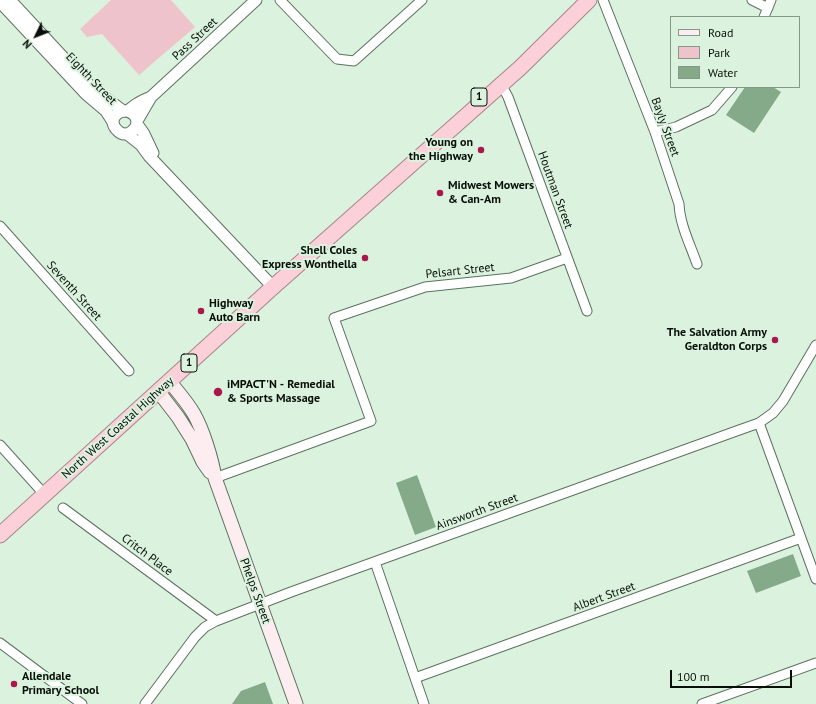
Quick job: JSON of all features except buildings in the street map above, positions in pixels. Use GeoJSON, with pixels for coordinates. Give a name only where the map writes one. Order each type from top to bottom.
{"type":"FeatureCollection","features":[{"type":"Feature","properties":{"kind":"highway","name":"North West Coastal Highway"},"geometry":{"type":"LineString","coordinates":[[0,535],[273,287],[380,193],[500,82],[516,63],[578,0]]}},
{"type":"Feature","properties":{"kind":"highway","name":"North West Coastal Highway"},"geometry":{"type":"LineString","coordinates":[[500,82],[520,68],[589,0]]}},
{"type":"Feature","properties":{"kind":"main road","name":"Phelps Street"},"geometry":{"type":"LineString","coordinates":[[170,381],[194,414],[211,459],[215,478],[296,704]]}},
{"type":"Feature","properties":{"kind":"main road","name":"Phelps Street"},"geometry":{"type":"LineString","coordinates":[[158,391],[192,438],[203,462],[215,478]]}},
{"type":"Feature","properties":{"kind":"street","name":"Pass Street"},"geometry":{"type":"LineString","coordinates":[[125,111],[151,97],[256,0]]}},
{"type":"Feature","properties":{"kind":"street"},"geometry":{"type":"LineString","coordinates":[[280,0],[337,59],[354,61],[422,0]]}},
{"type":"Feature","properties":{"kind":"street","name":"Bayly Street"},"geometry":{"type":"LineString","coordinates":[[603,0],[654,132],[679,204],[683,226],[697,264]]}},
{"type":"Feature","properties":{"kind":"street"},"geometry":{"type":"LineString","coordinates":[[752,0],[767,8]]}},
{"type":"Feature","properties":{"kind":"street","name":"Eighth Street"},"geometry":{"type":"LineString","coordinates":[[3,3],[99,94],[125,111]]}},
{"type":"Feature","properties":{"kind":"street","name":"Eighth Street"},"geometry":{"type":"LineString","coordinates":[[3,3],[86,94],[106,111],[113,122]]}},
{"type":"Feature","properties":{"kind":"street","name":"Houtman Street"},"geometry":{"type":"LineString","coordinates":[[500,82],[508,97],[587,311]]}},
{"type":"Feature","properties":{"kind":"street"},"geometry":{"type":"LineString","coordinates":[[654,132],[676,127],[712,110],[731,88]]}},
{"type":"Feature","properties":{"kind":"street","name":"Pass Street"},"geometry":{"type":"LineString","coordinates":[[137,123],[151,97]]}},
{"type":"Feature","properties":{"kind":"street"},"geometry":{"type":"LineString","coordinates":[[162,169],[137,123],[134,114],[125,111],[119,112],[113,122],[114,126],[119,132],[127,134],[141,145],[149,156],[273,287]]}},
{"type":"Feature","properties":{"kind":"street"},"geometry":{"type":"LineString","coordinates":[[127,134],[134,130],[137,123]]}},
{"type":"Feature","properties":{"kind":"street","name":"Seventh Street"},"geometry":{"type":"LineString","coordinates":[[0,226],[129,371]]}},
{"type":"Feature","properties":{"kind":"street","name":"Pelsart Street"},"geometry":{"type":"LineString","coordinates":[[215,478],[370,421],[334,318],[425,287],[511,278],[567,258]]}},
{"type":"Feature","properties":{"kind":"street","name":"Ainsworth Street"},"geometry":{"type":"LineString","coordinates":[[145,704],[195,637],[205,627],[216,621],[291,592],[759,423],[773,413],[783,401],[816,345]]}},
{"type":"Feature","properties":{"kind":"street"},"geometry":{"type":"LineString","coordinates":[[759,423],[816,579]]}},
{"type":"Feature","properties":{"kind":"street"},"geometry":{"type":"LineString","coordinates":[[0,445],[45,495]]}},
{"type":"Feature","properties":{"kind":"street","name":"Critch Place"},"geometry":{"type":"LineString","coordinates":[[63,508],[216,621]]}},
{"type":"Feature","properties":{"kind":"street","name":"Albert Street"},"geometry":{"type":"LineString","coordinates":[[415,678],[801,538]]}},
{"type":"Feature","properties":{"kind":"street"},"geometry":{"type":"LineString","coordinates":[[375,562],[424,704]]}},
{"type":"Feature","properties":{"kind":"street"},"geometry":{"type":"LineString","coordinates":[[0,644],[82,704]]}},
{"type":"Feature","properties":{"kind":"street"},"geometry":{"type":"LineString","coordinates":[[702,704],[816,662]]}},
{"type":"Feature","properties":{"kind":"green space"},"geometry":{"type":"Polygon","coordinates":[[[111,0],[171,0],[195,27],[139,75],[102,34],[87,37],[80,29],[111,0]]]}},
{"type":"Feature","properties":{"kind":"water"},"geometry":{"type":"Polygon","coordinates":[[[744,88],[775,88],[781,92],[754,133],[726,115],[744,88]]]}},
{"type":"Feature","properties":{"kind":"water"},"geometry":{"type":"Polygon","coordinates":[[[417,475],[436,527],[415,535],[396,483],[417,475]]]}},
{"type":"Feature","properties":{"kind":"water"},"geometry":{"type":"Polygon","coordinates":[[[793,554],[801,576],[756,593],[747,571],[793,554]]]}},
{"type":"Feature","properties":{"kind":"water"},"geometry":{"type":"Polygon","coordinates":[[[265,682],[273,704],[232,704],[241,691],[265,682]]]}},
{"type":"Feature","properties":{"kind":"place","name":"Young on the Highway"},"geometry":{"type":"Point","coordinates":[481,150]}},
{"type":"Feature","properties":{"kind":"place","name":"Midwest Mowers & Can-Am"},"geometry":{"type":"Point","coordinates":[440,193]}},
{"type":"Feature","properties":{"kind":"place","name":"Shell Coles Express Wonthella"},"geometry":{"type":"Point","coordinates":[365,258]}},
{"type":"Feature","properties":{"kind":"place","name":"Highway Auto Barn"},"geometry":{"type":"Point","coordinates":[201,311]}},
{"type":"Feature","properties":{"kind":"place","name":"The Salvation Army Geraldton Corps"},"geometry":{"type":"Point","coordinates":[775,340]}},
{"type":"Feature","properties":{"kind":"place","name":"iMPACT'N - Remedial & Sports Massage"},"geometry":{"type":"Point","coordinates":[218,392]}},
{"type":"Feature","properties":{"kind":"place","name":"Allendale Primary School"},"geometry":{"type":"Point","coordinates":[14,684]}}]}
